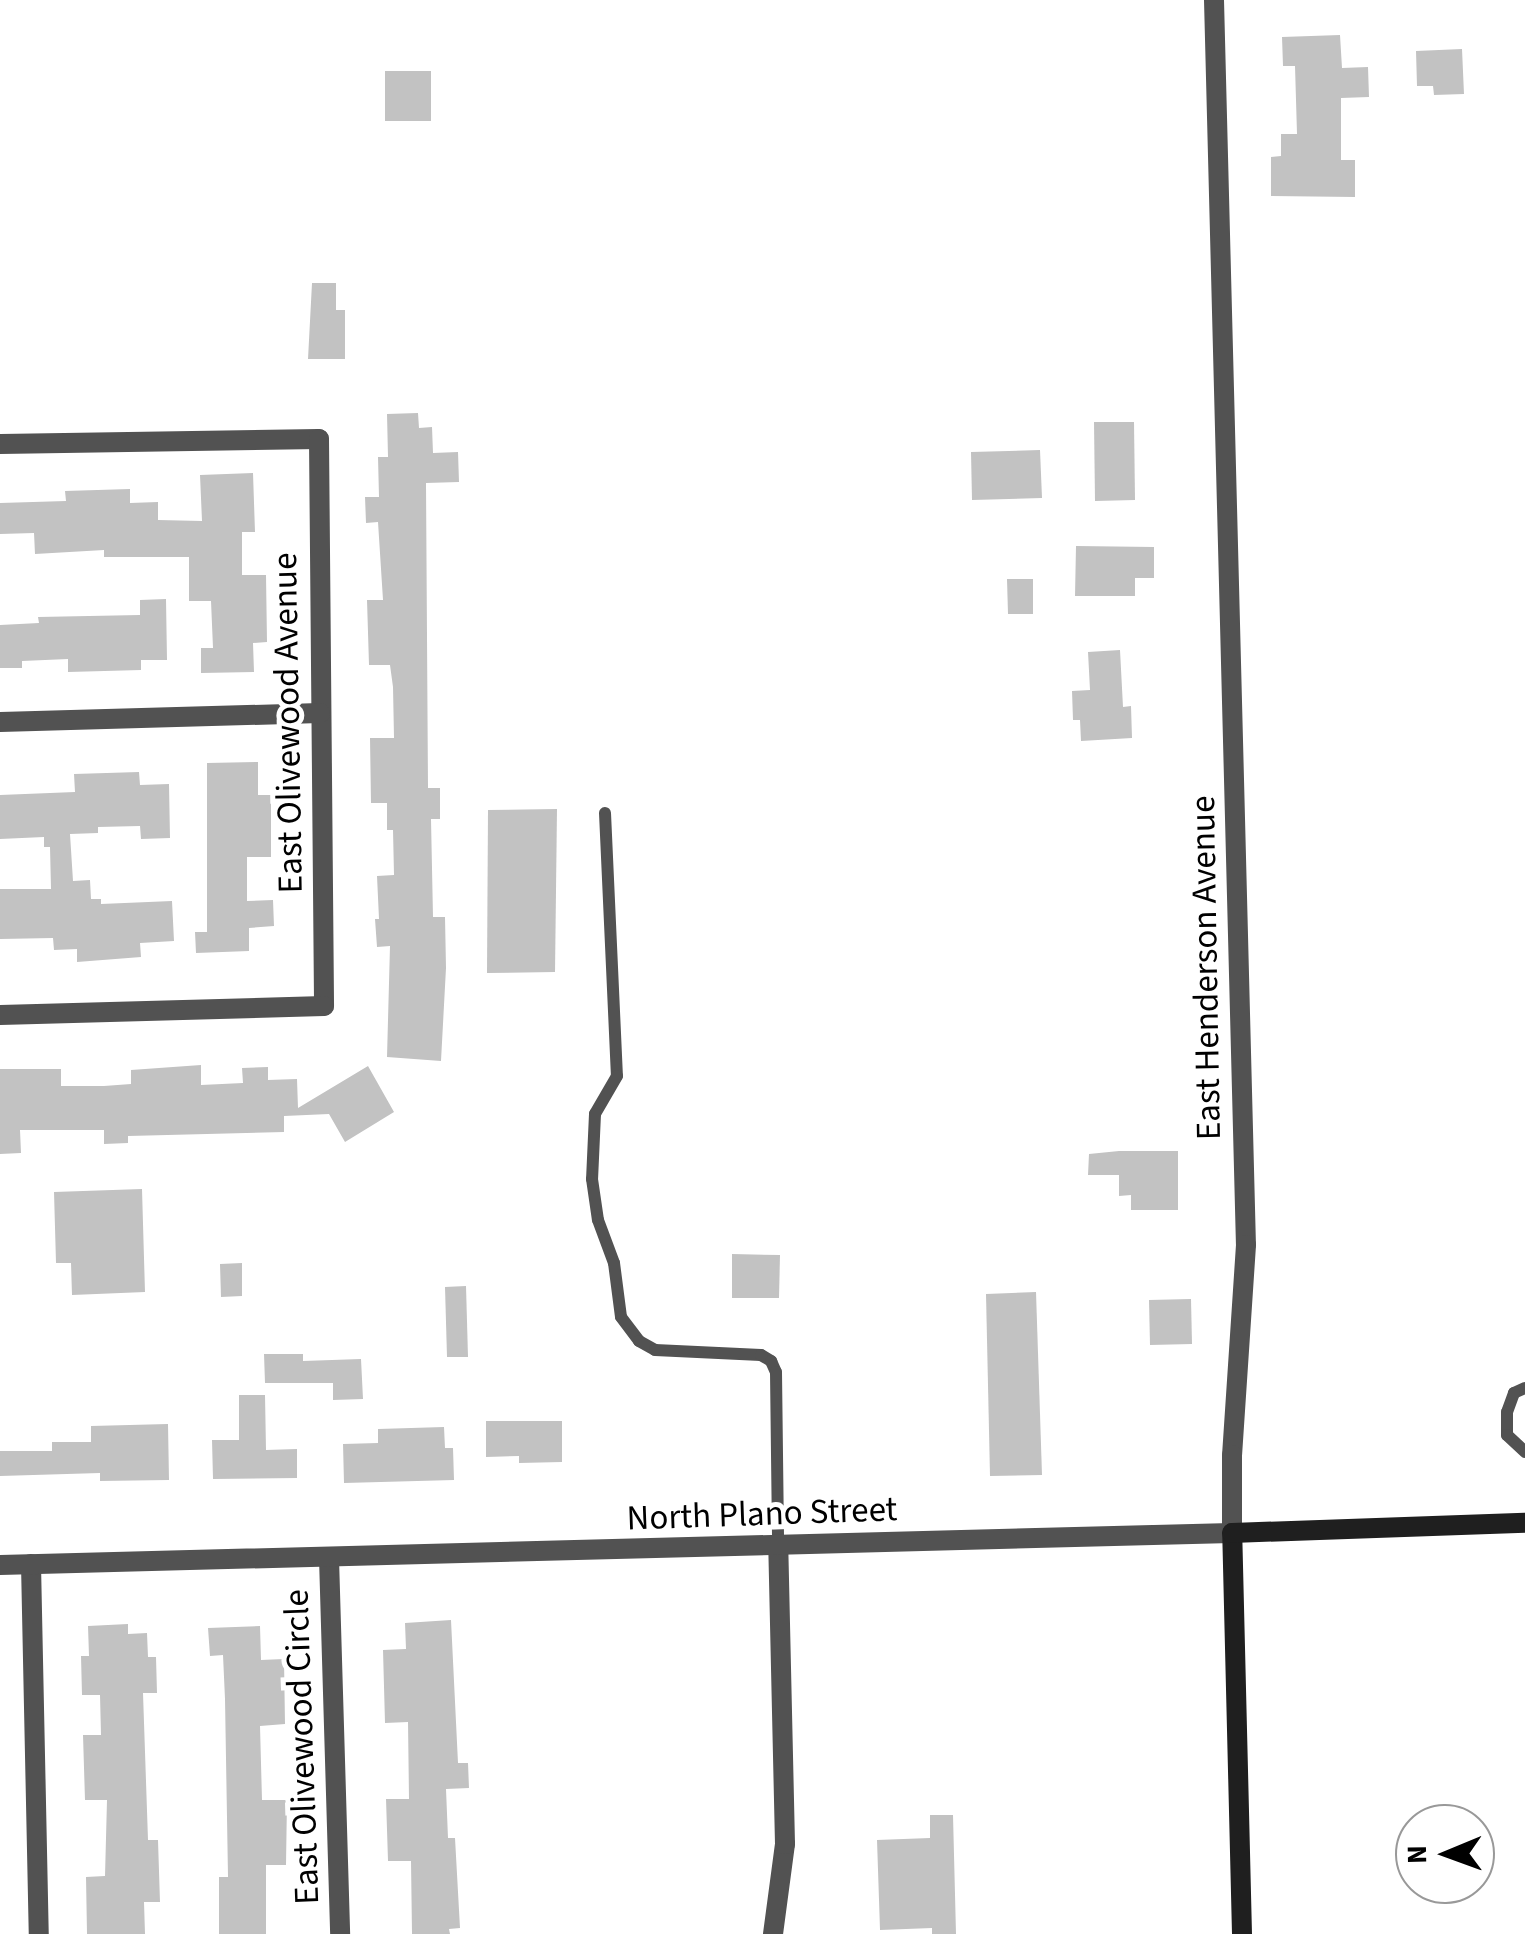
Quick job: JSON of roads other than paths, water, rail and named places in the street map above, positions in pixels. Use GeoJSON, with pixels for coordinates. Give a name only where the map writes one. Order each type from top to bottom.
{"type":"FeatureCollection","features":[{"type":"Feature","properties":{"kind":"main road","name":"North Plano Street"},"geometry":{"type":"LineString","coordinates":[[1232,1533],[1525,1523]]}},
{"type":"Feature","properties":{"kind":"main road","name":"East Henderson Avenue"},"geometry":{"type":"LineString","coordinates":[[1232,1533],[1242,1934]]}},
{"type":"Feature","properties":{"kind":"street","name":"East Henderson Avenue"},"geometry":{"type":"LineString","coordinates":[[1214,0],[1246,1245],[1232,1455],[1232,1533]]}},
{"type":"Feature","properties":{"kind":"street","name":"East Olivewood Avenue"},"geometry":{"type":"LineString","coordinates":[[0,444],[318,439],[324,1006],[0,1015]]}},
{"type":"Feature","properties":{"kind":"street"},"geometry":{"type":"LineString","coordinates":[[0,722],[320,714]]}},
{"type":"Feature","properties":{"kind":"street","name":"North Plano Street"},"geometry":{"type":"LineString","coordinates":[[0,1566],[1232,1533]]}},
{"type":"Feature","properties":{"kind":"street"},"geometry":{"type":"LineString","coordinates":[[773,1934],[785,1844],[778,1546]]}},
{"type":"Feature","properties":{"kind":"street","name":"East Olivewood Circle"},"geometry":{"type":"LineString","coordinates":[[329,1558],[340,1934]]}},
{"type":"Feature","properties":{"kind":"street"},"geometry":{"type":"LineString","coordinates":[[31,1564],[39,1934]]}},
{"type":"Feature","properties":{"kind":"lane"},"geometry":{"type":"LineString","coordinates":[[605,813],[617,1076],[596,1114],[592,1179],[598,1220],[614,1264],[621,1317],[639,1340],[655,1350],[761,1355],[772,1362],[776,1372],[778,1546]]}},
{"type":"Feature","properties":{"kind":"lane"},"geometry":{"type":"LineString","coordinates":[[1525,1388],[1514,1394],[1506,1435],[1525,1452]]}}]}
